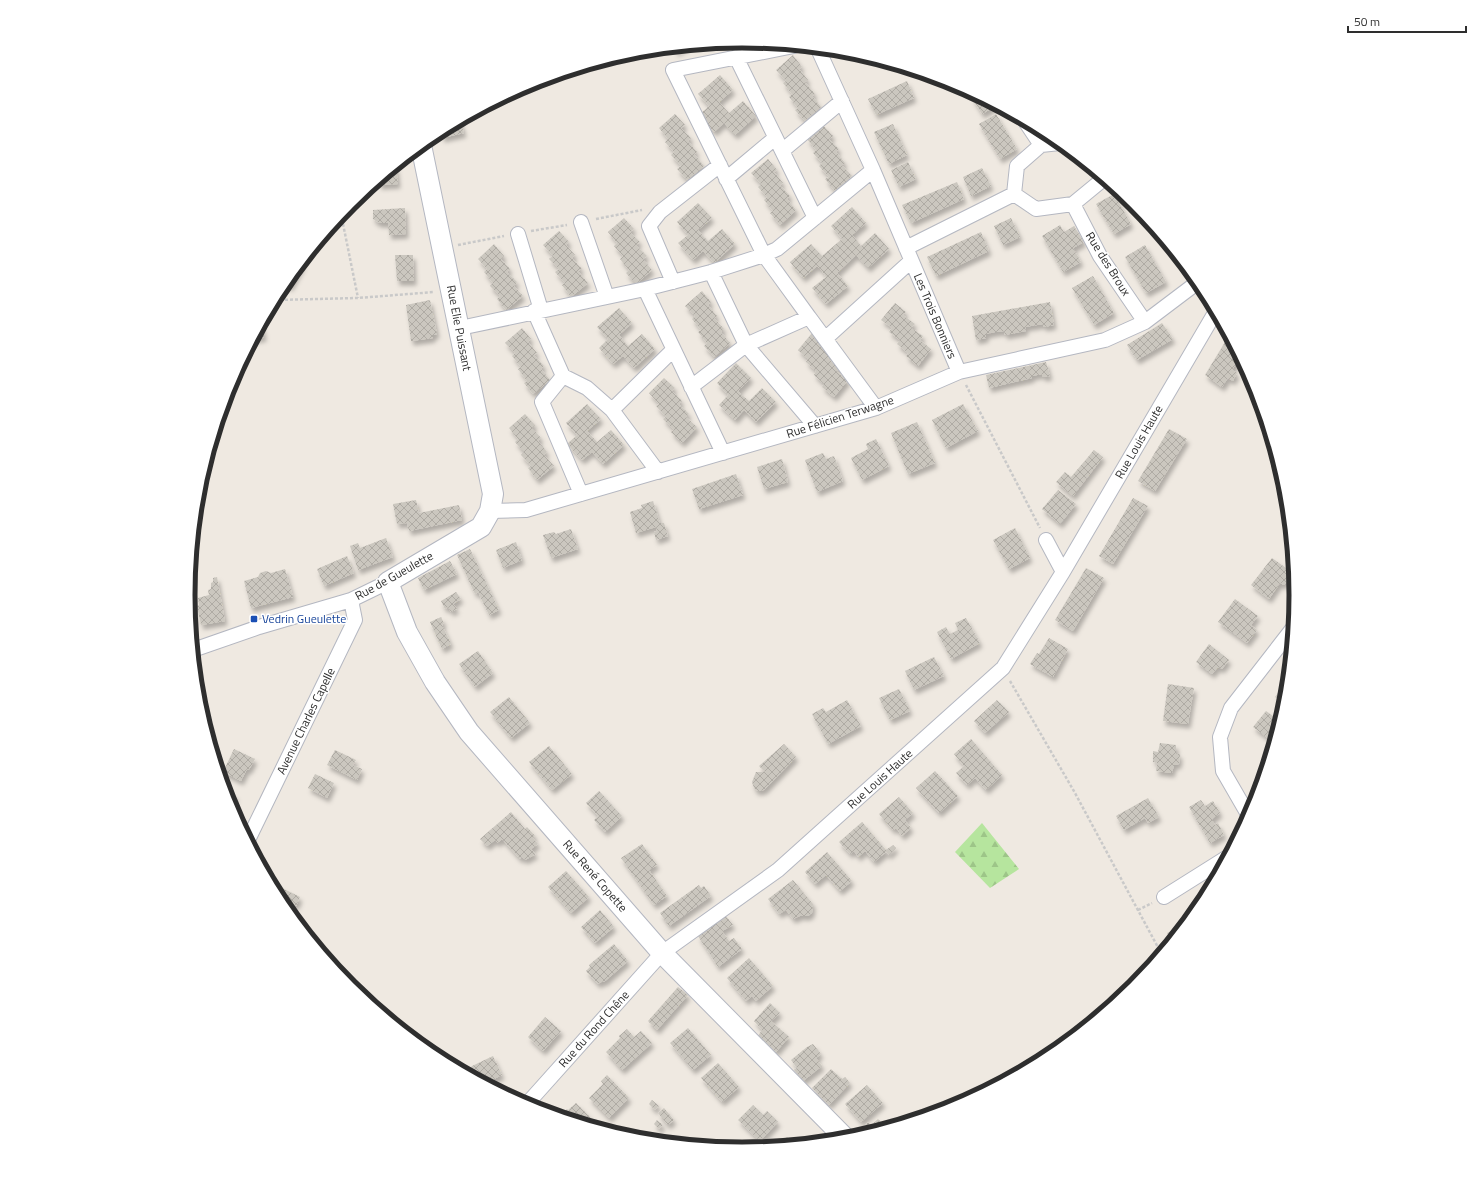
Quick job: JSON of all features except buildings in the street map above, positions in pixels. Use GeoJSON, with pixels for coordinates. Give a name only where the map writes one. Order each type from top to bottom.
{"type":"FeatureCollection","features":[{"type":"Feature","properties":{"kind":"street"},"geometry":{"type":"LineString","coordinates":[[778,49],[673,70],[764,255],[876,408]]}},
{"type":"Feature","properties":{"kind":"street","name":"Les Trois Bonniers"},"geometry":{"type":"LineString","coordinates":[[821,54],[873,170],[959,372]]}},
{"type":"Feature","properties":{"kind":"street"},"geometry":{"type":"LineString","coordinates":[[736,57],[814,218]]}},
{"type":"Feature","properties":{"kind":"street"},"geometry":{"type":"LineString","coordinates":[[782,151],[842,102]]}},
{"type":"Feature","properties":{"kind":"street"},"geometry":{"type":"LineString","coordinates":[[1032,131],[1041,145]]}},
{"type":"Feature","properties":{"kind":"street"},"geometry":{"type":"LineString","coordinates":[[726,179],[775,138]]}},
{"type":"Feature","properties":{"kind":"street"},"geometry":{"type":"LineString","coordinates":[[1014,194],[1017,166],[1041,145],[1051,144]]}},
{"type":"Feature","properties":{"kind":"street","name":"Rue Elie Puissant"},"geometry":{"type":"LineString","coordinates":[[423,151],[493,494],[490,511]]}},
{"type":"Feature","properties":{"kind":"street"},"geometry":{"type":"LineString","coordinates":[[673,282],[649,226],[660,212],[720,165]]}},
{"type":"Feature","properties":{"kind":"street"},"geometry":{"type":"LineString","coordinates":[[460,328],[645,289],[711,272],[764,255],[777,249],[873,170]]}},
{"type":"Feature","properties":{"kind":"street"},"geometry":{"type":"LineString","coordinates":[[1014,194],[1036,209],[1073,204],[1101,182]]}},
{"type":"Feature","properties":{"kind":"street"},"geometry":{"type":"LineString","coordinates":[[908,254],[1014,194]]}},
{"type":"Feature","properties":{"kind":"street","name":"Rue des Broux"},"geometry":{"type":"LineString","coordinates":[[1073,204],[1100,256],[1145,322]]}},
{"type":"Feature","properties":{"kind":"street"},"geometry":{"type":"LineString","coordinates":[[581,222],[607,297]]}},
{"type":"Feature","properties":{"kind":"street"},"geometry":{"type":"LineString","coordinates":[[518,234],[538,311],[563,376],[587,388],[612,410],[658,472]]}},
{"type":"Feature","properties":{"kind":"street","name":"Les Trois Bonniers"},"geometry":{"type":"LineString","coordinates":[[825,339],[908,254]]}},
{"type":"Feature","properties":{"kind":"street"},"geometry":{"type":"LineString","coordinates":[[711,272],[746,346],[815,426]]}},
{"type":"Feature","properties":{"kind":"street","name":"Rue Félicien Terwagne"},"geometry":{"type":"LineString","coordinates":[[490,511],[526,510],[876,408],[959,372],[1105,340],[1145,322],[1193,286]]}},
{"type":"Feature","properties":{"kind":"street"},"geometry":{"type":"LineString","coordinates":[[645,289],[723,453]]}},
{"type":"Feature","properties":{"kind":"street"},"geometry":{"type":"LineString","coordinates":[[691,387],[746,346],[808,317]]}},
{"type":"Feature","properties":{"kind":"street","name":"Rue Louis Haute"},"geometry":{"type":"LineString","coordinates":[[662,953],[778,870],[1003,668],[1063,572],[1213,317]]}},
{"type":"Feature","properties":{"kind":"street"},"geometry":{"type":"LineString","coordinates":[[612,410],[673,350]]}},
{"type":"Feature","properties":{"kind":"street"},"geometry":{"type":"LineString","coordinates":[[563,376],[542,402],[581,494]]}},
{"type":"Feature","properties":{"kind":"street","name":"Rue de Gueulette"},"geometry":{"type":"LineString","coordinates":[[198,648],[259,627],[351,600],[388,582],[481,527],[490,511]]}},
{"type":"Feature","properties":{"kind":"street"},"geometry":{"type":"LineString","coordinates":[[1046,540],[1063,572]]}},
{"type":"Feature","properties":{"kind":"street","name":"Rue René Copette"},"geometry":{"type":"LineString","coordinates":[[388,582],[407,632],[435,682],[469,732],[662,953],[840,1133]]}},
{"type":"Feature","properties":{"kind":"street","name":"Avenue Charles Capelle"},"geometry":{"type":"LineString","coordinates":[[250,835],[355,620],[351,600]]}},
{"type":"Feature","properties":{"kind":"street"},"geometry":{"type":"LineString","coordinates":[[1245,809],[1223,771],[1220,736],[1231,708],[1288,635]]}},
{"type":"Feature","properties":{"kind":"street"},"geometry":{"type":"LineString","coordinates":[[1164,897],[1220,862]]}},
{"type":"Feature","properties":{"kind":"street","name":"Rue du Rond Chêne"},"geometry":{"type":"LineString","coordinates":[[531,1099],[662,953]]}},
{"type":"Feature","properties":{"kind":"path"},"geometry":{"type":"LineString","coordinates":[[343,221],[358,298]]}},
{"type":"Feature","properties":{"kind":"path"},"geometry":{"type":"LineString","coordinates":[[463,244],[518,234]]}},
{"type":"Feature","properties":{"kind":"path"},"geometry":{"type":"LineString","coordinates":[[281,300],[358,298],[439,292]]}},
{"type":"Feature","properties":{"kind":"path"},"geometry":{"type":"LineString","coordinates":[[959,372],[1046,540]]}},
{"type":"Feature","properties":{"kind":"path"},"geometry":{"type":"LineString","coordinates":[[1003,668],[1074,793],[1159,949]]}},
{"type":"Feature","properties":{"kind":"green space"},"geometry":{"type":"Polygon","coordinates":[[[982,823],[1019,869],[990,888],[955,852],[982,823]]]}},
{"type":"Feature","properties":{"kind":"place","name":"Vedrin Gueulette"},"geometry":{"type":"Point","coordinates":[254,619]}}]}
